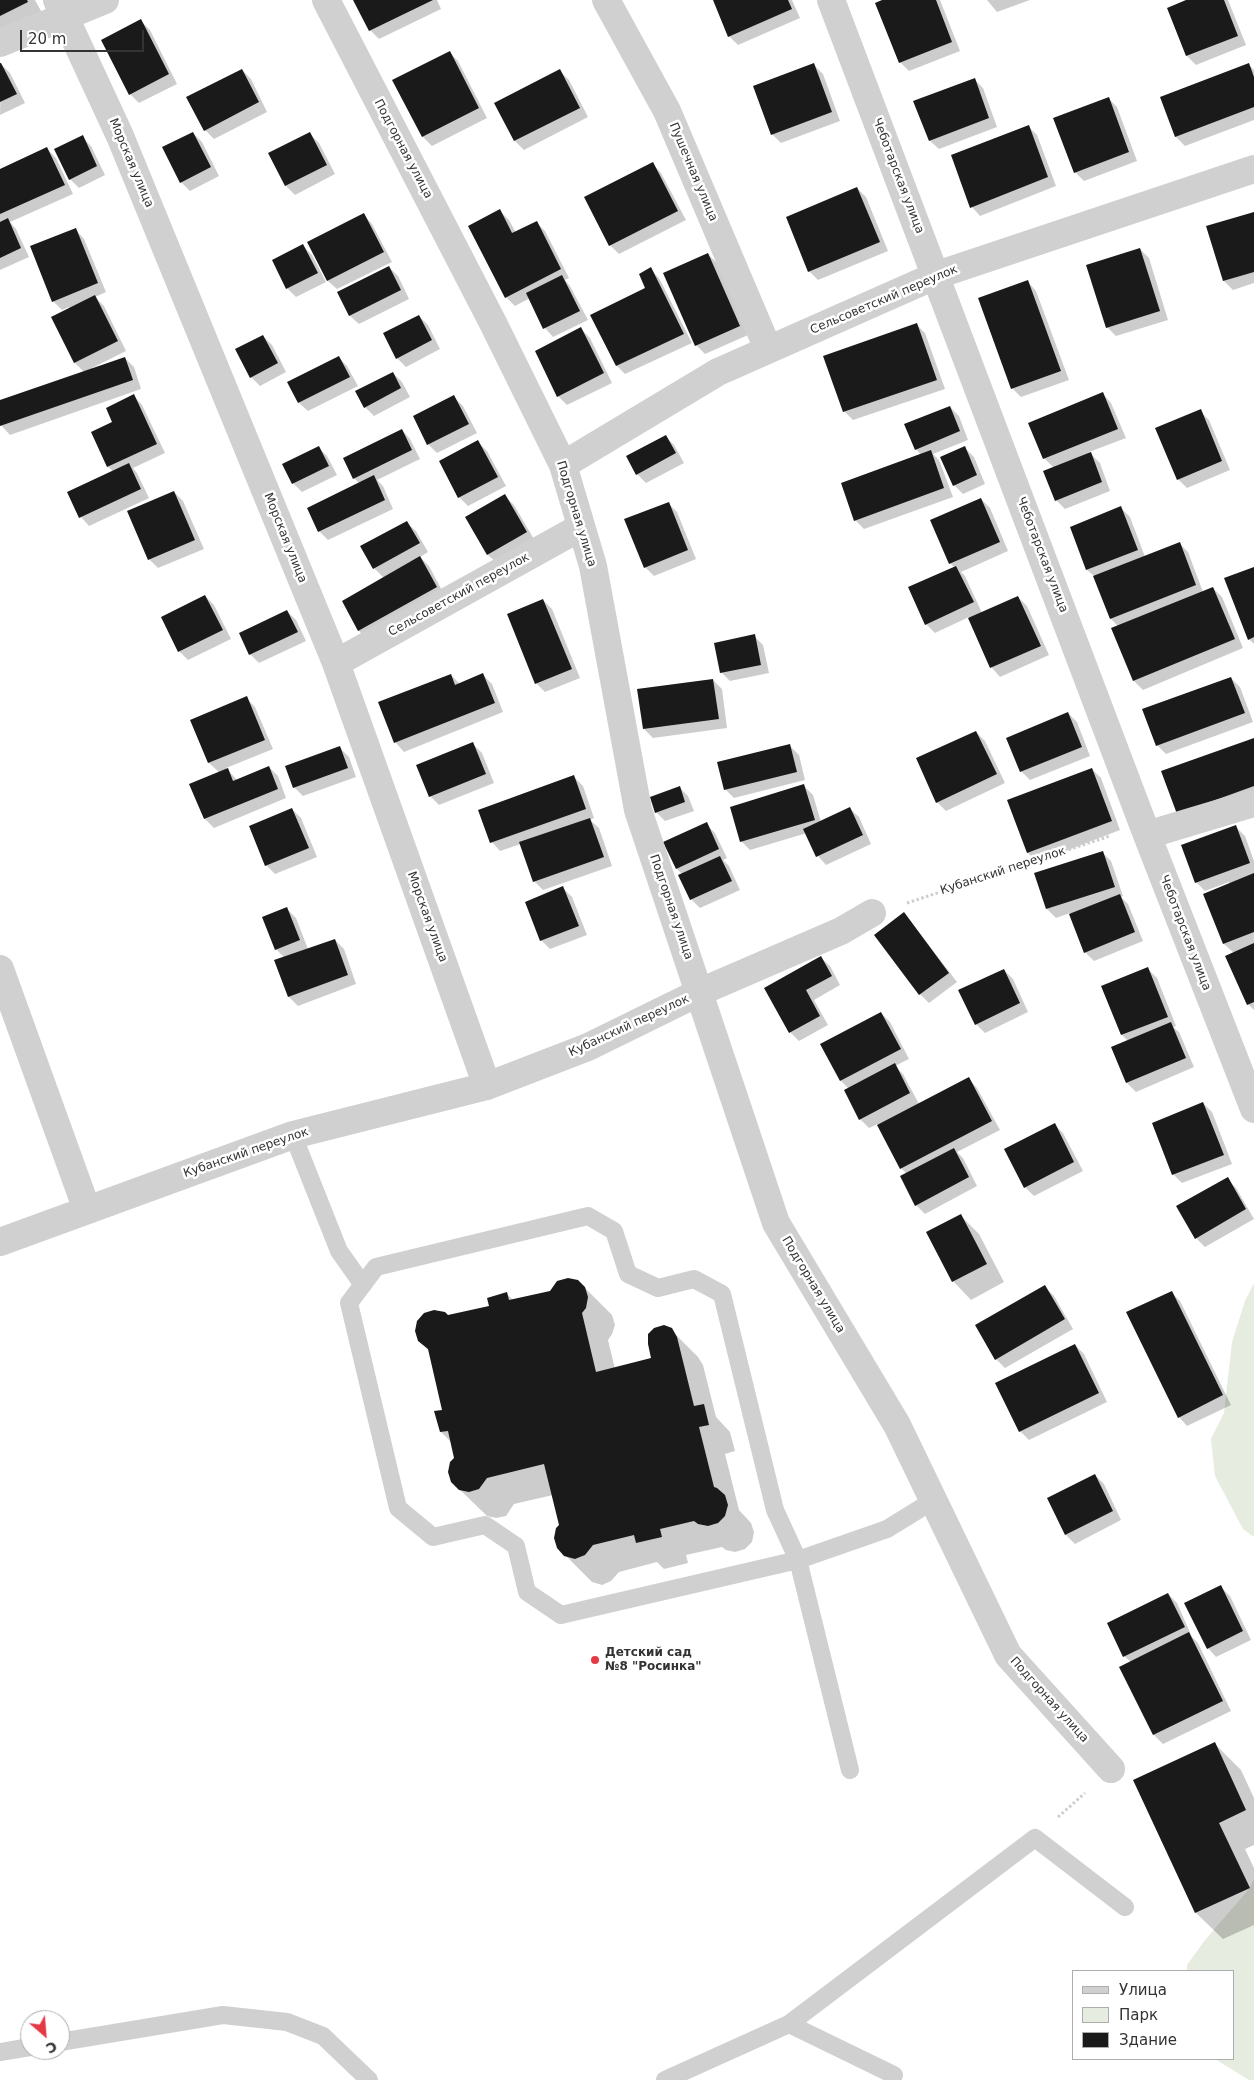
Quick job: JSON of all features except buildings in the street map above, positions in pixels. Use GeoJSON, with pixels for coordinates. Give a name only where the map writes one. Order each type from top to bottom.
{"type":"FeatureCollection","features":[{"type":"Feature","properties":{"kind":"street"},"geometry":{"type":"LineString","coordinates":[[0,43],[61,8],[105,0]]}},
{"type":"Feature","properties":{"kind":"street","name":"Подгорная улица"},"geometry":{"type":"LineString","coordinates":[[326,0],[493,323],[563,465],[593,566],[638,810],[776,1223],[897,1425],[1008,1655],[1111,1769]]}},
{"type":"Feature","properties":{"kind":"street","name":"Пушечная улица"},"geometry":{"type":"LineString","coordinates":[[606,0],[667,111],[768,349]]}},
{"type":"Feature","properties":{"kind":"street","name":"Чеботарская улица"},"geometry":{"type":"LineString","coordinates":[[831,0],[1147,835],[1254,1109]]}},
{"type":"Feature","properties":{"kind":"street","name":"Морская улица"},"geometry":{"type":"LineString","coordinates":[[61,8],[124,145],[336,663],[487,1086]]}},
{"type":"Feature","properties":{"kind":"street","name":"Сельсоветский переулок"},"geometry":{"type":"LineString","coordinates":[[563,465],[718,372],[936,275],[1254,169]]}},
{"type":"Feature","properties":{"kind":"street","name":"Сельсоветский переулок"},"geometry":{"type":"LineString","coordinates":[[336,663],[581,527]]}},
{"type":"Feature","properties":{"kind":"street"},"geometry":{"type":"LineString","coordinates":[[1147,835],[1254,803]]}},
{"type":"Feature","properties":{"kind":"street","name":"Кубанский переулок"},"geometry":{"type":"LineString","coordinates":[[0,1242],[293,1135],[487,1086],[588,1047],[700,992],[841,931],[872,913]]}},
{"type":"Feature","properties":{"kind":"street"},"geometry":{"type":"LineString","coordinates":[[0,969],[88,1210]]}},
{"type":"Feature","properties":{"kind":"lane"},"geometry":{"type":"LineString","coordinates":[[293,1135],[339,1251],[363,1285]]}},
{"type":"Feature","properties":{"kind":"lane"},"geometry":{"type":"LineString","coordinates":[[850,1770],[798,1560],[775,1510],[722,1294],[694,1279],[658,1288],[628,1274],[614,1231],[588,1216],[376,1267],[349,1303],[398,1508],[433,1536],[485,1525],[516,1546],[527,1592],[561,1616],[798,1560],[887,1529],[934,1500]]}},
{"type":"Feature","properties":{"kind":"lane"},"geometry":{"type":"LineString","coordinates":[[665,2080],[789,2024],[1035,1838],[1125,1907]]}},
{"type":"Feature","properties":{"kind":"lane"},"geometry":{"type":"LineString","coordinates":[[70,2040],[223,2015],[287,2022],[323,2036],[369,2080]]}},
{"type":"Feature","properties":{"kind":"lane"},"geometry":{"type":"LineString","coordinates":[[789,2024],[894,2075]]}},
{"type":"Feature","properties":{"kind":"lane"},"geometry":{"type":"LineString","coordinates":[[0,2052],[20,2049]]}},
{"type":"Feature","properties":{"kind":"path","name":"Кубанский переулок"},"geometry":{"type":"LineString","coordinates":[[872,913],[1110,836],[1147,835]]}},
{"type":"Feature","properties":{"kind":"path"},"geometry":{"type":"LineString","coordinates":[[1035,1838],[1111,1769]]}},
{"type":"Feature","properties":{"kind":"green space"},"geometry":{"type":"Polygon","coordinates":[[[1254,1283],[1254,1537],[1243,1529],[1215,1476],[1211,1439],[1224,1413],[1232,1342],[1245,1301],[1254,1283]]]}},
{"type":"Feature","properties":{"kind":"green space"},"geometry":{"type":"Polygon","coordinates":[[[1254,1878],[1254,2080],[1249,2080],[1217,2060],[1234,2060],[1234,1970],[1187,1970],[1187,1965],[1205,1940],[1250,1888],[1254,1878]]]}},
{"type":"Feature","properties":{"kind":"place","name":"Детский сад №8 \"Росинка\""},"geometry":{"type":"Point","coordinates":[595,1660]}}]}
